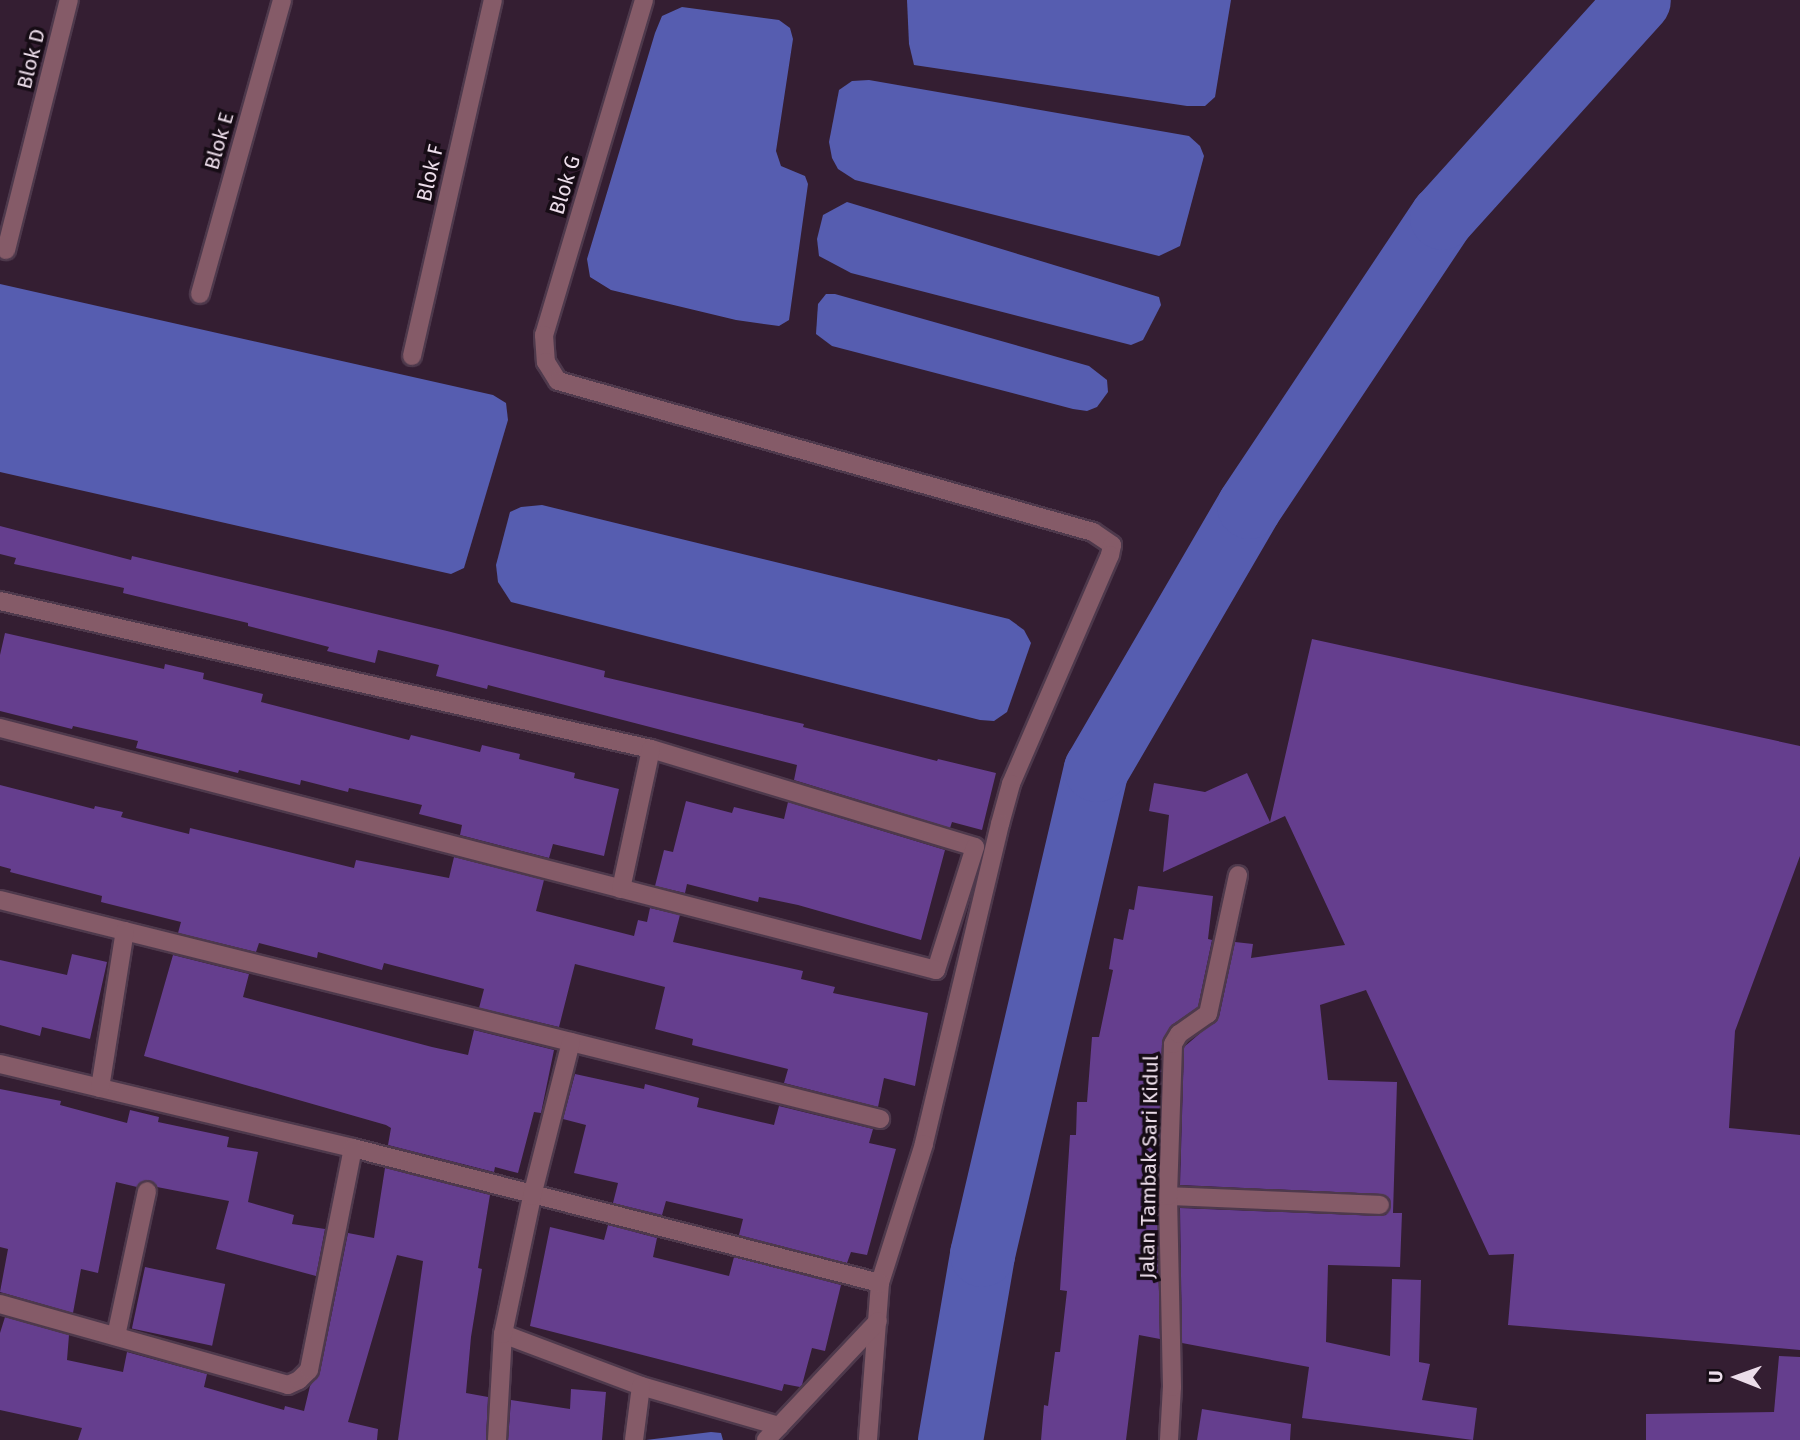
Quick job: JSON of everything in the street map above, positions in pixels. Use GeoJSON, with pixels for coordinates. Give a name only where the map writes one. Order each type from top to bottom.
{"type":"FeatureCollection","features":[{"type":"Feature","properties":{"kind":"street","name":"Blok D"},"geometry":{"type":"LineString","coordinates":[[6,250],[69,0]]}},
{"type":"Feature","properties":{"kind":"street","name":"Blok E"},"geometry":{"type":"LineString","coordinates":[[200,294],[282,0]]}},
{"type":"Feature","properties":{"kind":"street","name":"Blok F"},"geometry":{"type":"LineString","coordinates":[[412,356],[493,0]]}},
{"type":"Feature","properties":{"kind":"street","name":"Blok G"},"geometry":{"type":"LineString","coordinates":[[644,0],[544,335],[546,362],[558,381],[1093,532],[1112,545],[1011,784],[924,1144],[880,1283]]}},
{"type":"Feature","properties":{"kind":"street"},"geometry":{"type":"LineString","coordinates":[[0,601],[651,749],[975,847],[936,970],[0,728]]}},
{"type":"Feature","properties":{"kind":"street"},"geometry":{"type":"LineString","coordinates":[[621,889],[651,749]]}},
{"type":"Feature","properties":{"kind":"street","name":"Jalan Tambak Sari Kidul"},"geometry":{"type":"LineString","coordinates":[[1169,1440],[1172,1387],[1168,1196],[1173,1044],[1179,1034],[1209,1014],[1238,875]]}},
{"type":"Feature","properties":{"kind":"street"},"geometry":{"type":"LineString","coordinates":[[0,900],[880,1119]]}},
{"type":"Feature","properties":{"kind":"street"},"geometry":{"type":"LineString","coordinates":[[100,1088],[125,931]]}},
{"type":"Feature","properties":{"kind":"street"},"geometry":{"type":"LineString","coordinates":[[497,1440],[503,1334],[532,1196],[571,1042]]}},
{"type":"Feature","properties":{"kind":"street"},"geometry":{"type":"LineString","coordinates":[[0,1064],[353,1148],[880,1283],[868,1440]]}},
{"type":"Feature","properties":{"kind":"street"},"geometry":{"type":"LineString","coordinates":[[0,1304],[288,1385],[299,1380],[309,1370],[353,1148]]}},
{"type":"Feature","properties":{"kind":"street"},"geometry":{"type":"LineString","coordinates":[[116,1336],[147,1191]]}},
{"type":"Feature","properties":{"kind":"street"},"geometry":{"type":"LineString","coordinates":[[1168,1196],[1380,1205]]}},
{"type":"Feature","properties":{"kind":"street"},"geometry":{"type":"LineString","coordinates":[[766,1440],[878,1321]]}},
{"type":"Feature","properties":{"kind":"street"},"geometry":{"type":"LineString","coordinates":[[503,1334],[641,1386],[779,1426]]}},
{"type":"Feature","properties":{"kind":"street"},"geometry":{"type":"LineString","coordinates":[[634,1440],[641,1386]]}},
{"type":"Feature","properties":{"kind":"water"},"geometry":{"type":"Polygon","coordinates":[[[907,0],[1231,0],[1215,97],[1205,106],[1187,106],[914,65],[909,44],[907,0]]]}},
{"type":"Feature","properties":{"kind":"water"},"geometry":{"type":"Polygon","coordinates":[[[682,7],[779,20],[790,28],[793,39],[776,151],[781,166],[805,176],[808,184],[789,320],[779,326],[736,320],[611,290],[590,277],[587,259],[655,33],[662,16],[682,7]]]}},
{"type":"Feature","properties":{"kind":"water"},"geometry":{"type":"Polygon","coordinates":[[[869,80],[1189,136],[1200,146],[1204,156],[1180,246],[1159,256],[855,180],[838,169],[832,158],[829,142],[839,90],[852,81],[869,80]]]}},
{"type":"Feature","properties":{"kind":"water"},"geometry":{"type":"Polygon","coordinates":[[[847,202],[1159,297],[1161,305],[1143,340],[1131,345],[851,273],[819,256],[817,239],[823,215],[847,202]]]}},
{"type":"Feature","properties":{"kind":"water"},"geometry":{"type":"Polygon","coordinates":[[[0,284],[493,395],[506,403],[508,420],[464,568],[451,574],[0,472],[0,284]]]}},
{"type":"Feature","properties":{"kind":"water"},"geometry":{"type":"Polygon","coordinates":[[[826,294],[835,294],[1089,366],[1107,380],[1108,392],[1097,407],[1087,411],[1073,409],[832,346],[816,334],[818,304],[826,294]]]}},
{"type":"Feature","properties":{"kind":"water"},"geometry":{"type":"Polygon","coordinates":[[[542,505],[1009,619],[1024,630],[1031,643],[1007,712],[994,721],[980,720],[511,602],[498,582],[496,565],[510,512],[521,507],[542,505]]]}},
{"type":"Feature","properties":{"kind":"water"},"geometry":{"type":"Polygon","coordinates":[[[721,1433],[723,1440],[646,1440],[721,1433]]]}},
{"type":"Feature","properties":{"kind":"building"},"geometry":{"type":"Polygon","coordinates":[[[0,526],[131,560],[132,556],[447,631],[605,671],[604,677],[804,724],[803,727],[937,761],[938,759],[996,773],[982,830],[952,822],[950,828],[794,780],[797,765],[488,685],[487,689],[436,676],[439,665],[378,650],[375,663],[327,651],[329,647],[248,626],[248,623],[123,593],[124,588],[14,564],[16,558],[0,554],[0,526]]]}},
{"type":"Feature","properties":{"kind":"building"},"geometry":{"type":"Polygon","coordinates":[[[5,633],[164,669],[165,664],[204,673],[203,679],[263,694],[261,702],[409,740],[411,735],[480,752],[482,745],[520,754],[519,759],[575,773],[574,778],[619,789],[604,856],[553,844],[549,858],[460,835],[462,825],[419,814],[422,805],[349,788],[348,792],[301,780],[300,785],[239,770],[238,773],[136,748],[138,741],[73,726],[72,729],[0,711],[0,655],[5,633]]]}},
{"type":"Feature","properties":{"kind":"building"},"geometry":{"type":"Polygon","coordinates":[[[1312,639],[1800,746],[1800,856],[1735,1031],[1729,1128],[1800,1135],[1800,1350],[1508,1325],[1514,1254],[1489,1255],[1366,990],[1320,1005],[1328,1080],[1397,1082],[1393,1213],[1402,1213],[1400,1267],[1328,1265],[1326,1342],[1390,1356],[1392,1279],[1421,1280],[1419,1362],[1430,1364],[1422,1400],[1477,1408],[1473,1440],[1302,1418],[1309,1367],[1182,1343],[1180,1208],[1380,1216],[1386,1215],[1391,1206],[1390,1199],[1380,1194],[1180,1185],[1184,1047],[1219,1017],[1235,942],[1253,944],[1251,958],[1345,945],[1285,816],[1163,872],[1169,815],[1149,811],[1154,783],[1205,792],[1247,773],[1270,822],[1312,639]]]}},
{"type":"Feature","properties":{"kind":"building"},"geometry":{"type":"Polygon","coordinates":[[[0,785],[94,809],[95,806],[123,812],[121,817],[189,834],[190,828],[354,868],[356,860],[449,878],[454,857],[544,880],[536,911],[634,936],[638,920],[647,922],[650,908],[680,915],[673,942],[803,971],[801,979],[835,987],[833,993],[928,1013],[915,1086],[884,1078],[878,1107],[784,1083],[788,1069],[692,1045],[693,1039],[655,1029],[665,987],[575,964],[559,1027],[479,1008],[484,989],[384,963],[382,970],[318,952],[317,958],[259,943],[256,952],[178,933],[181,922],[101,902],[102,896],[10,872],[11,869],[0,866],[0,785]]]}},
{"type":"Feature","properties":{"kind":"building"},"geometry":{"type":"Polygon","coordinates":[[[686,801],[732,813],[734,807],[784,819],[788,802],[945,850],[921,940],[798,905],[759,897],[758,902],[687,884],[685,893],[655,886],[664,850],[673,852],[686,801]]]}},
{"type":"Feature","properties":{"kind":"building"},"geometry":{"type":"Polygon","coordinates":[[[1138,886],[1213,896],[1208,939],[1212,940],[1198,1007],[1172,1025],[1162,1044],[1157,1196],[1160,1339],[1139,1335],[1126,1440],[1041,1440],[1044,1405],[1048,1406],[1055,1352],[1060,1352],[1067,1291],[1060,1290],[1070,1135],[1076,1135],[1077,1102],[1087,1102],[1092,1037],[1099,1037],[1113,970],[1109,969],[1114,938],[1123,940],[1129,909],[1134,910],[1138,886]]]}},
{"type":"Feature","properties":{"kind":"building"},"geometry":{"type":"Polygon","coordinates":[[[72,954],[107,962],[90,1039],[42,1027],[40,1036],[0,1025],[0,960],[67,975],[72,954]]]}},
{"type":"Feature","properties":{"kind":"building"},"geometry":{"type":"Polygon","coordinates":[[[173,955],[249,974],[243,997],[432,1047],[468,1055],[474,1030],[554,1050],[541,1113],[534,1112],[518,1173],[495,1167],[494,1172],[388,1145],[391,1128],[386,1125],[144,1056],[173,955]]]}},
{"type":"Feature","properties":{"kind":"building"},"geometry":{"type":"Polygon","coordinates":[[[575,1074],[644,1089],[645,1084],[699,1098],[697,1107],[774,1125],[779,1106],[873,1129],[869,1143],[896,1149],[867,1255],[851,1252],[847,1263],[739,1235],[743,1219],[666,1201],[662,1215],[613,1203],[618,1183],[574,1173],[586,1125],[563,1119],[575,1074]]]}},
{"type":"Feature","properties":{"kind":"building"},"geometry":{"type":"Polygon","coordinates":[[[0,1089],[61,1101],[60,1105],[127,1123],[130,1110],[159,1117],[158,1122],[229,1137],[227,1147],[258,1152],[248,1202],[294,1215],[292,1224],[325,1229],[316,1276],[216,1249],[229,1201],[157,1187],[149,1180],[137,1187],[116,1182],[98,1273],[81,1269],[73,1313],[0,1292],[8,1249],[0,1247],[0,1089]]]}},
{"type":"Feature","properties":{"kind":"building"},"geometry":{"type":"Polygon","coordinates":[[[385,1168],[490,1195],[478,1268],[482,1269],[471,1337],[466,1393],[488,1397],[486,1440],[398,1440],[423,1261],[397,1255],[348,1422],[378,1429],[377,1440],[78,1440],[82,1428],[0,1410],[0,1333],[5,1317],[69,1335],[67,1360],[123,1372],[127,1352],[207,1374],[204,1387],[284,1410],[285,1406],[304,1411],[310,1386],[320,1372],[348,1233],[374,1238],[385,1168]]]}},
{"type":"Feature","properties":{"kind":"building"},"geometry":{"type":"Polygon","coordinates":[[[608,1225],[657,1238],[653,1257],[729,1276],[734,1257],[841,1285],[825,1351],[812,1348],[802,1385],[800,1387],[784,1384],[782,1391],[530,1326],[550,1227],[604,1240],[608,1225]]]}},
{"type":"Feature","properties":{"kind":"building"},"geometry":{"type":"Polygon","coordinates":[[[145,1267],[225,1284],[212,1346],[132,1329],[145,1267]]]}},
{"type":"Feature","properties":{"kind":"building"},"geometry":{"type":"Polygon","coordinates":[[[1779,1356],[1800,1357],[1800,1440],[1646,1440],[1646,1414],[1774,1412],[1779,1356]]]}},
{"type":"Feature","properties":{"kind":"building"},"geometry":{"type":"Polygon","coordinates":[[[571,1389],[606,1392],[602,1440],[508,1440],[511,1400],[570,1409],[571,1389]]]}},
{"type":"Feature","properties":{"kind":"building"},"geometry":{"type":"Polygon","coordinates":[[[1202,1409],[1291,1424],[1290,1440],[1197,1440],[1202,1409]]]}},
{"type":"Feature","properties":{"kind":"waterway"},"geometry":{"type":"LineString","coordinates":[[950,1440],[982,1254],[1096,769],[1249,506],[1442,217],[1638,0]]}}]}
